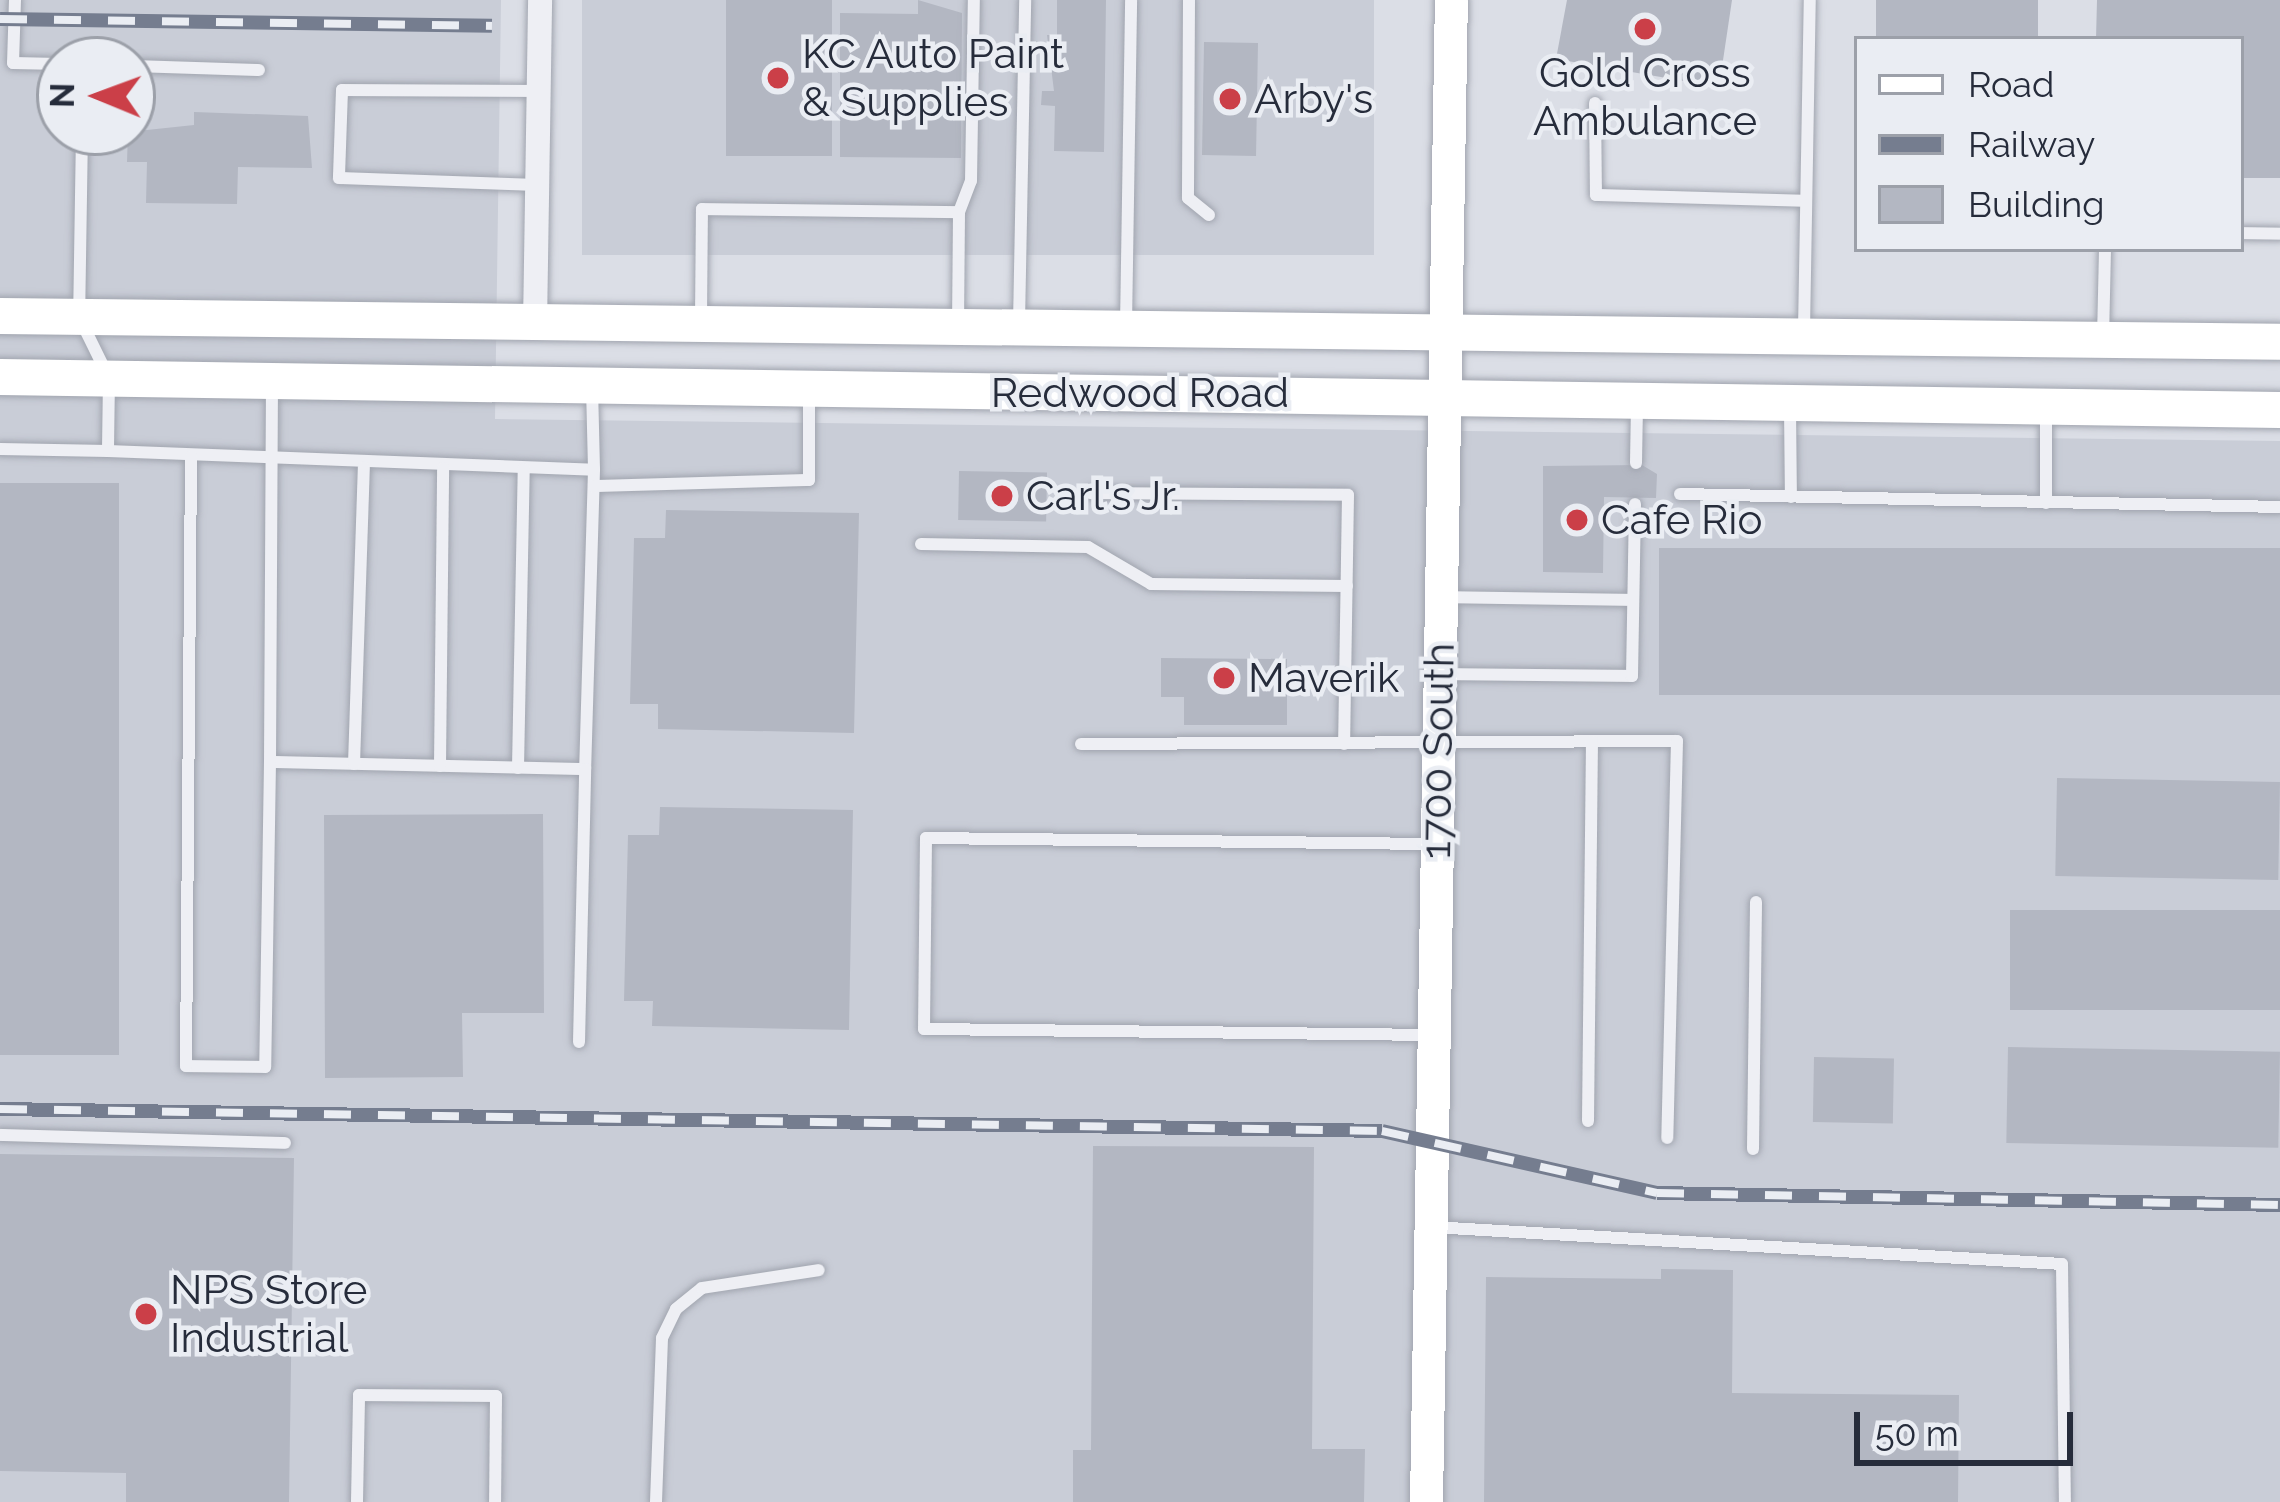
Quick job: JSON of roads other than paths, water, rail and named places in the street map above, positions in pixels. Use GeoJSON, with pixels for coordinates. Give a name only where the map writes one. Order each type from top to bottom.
{"type":"FeatureCollection","features":[{"type":"Feature","properties":{"kind":"main road","name":"Redwood Road"},"geometry":{"type":"LineString","coordinates":[[0,316],[1018,332],[2280,341]]}},
{"type":"Feature","properties":{"kind":"main road","name":"Redwood Road"},"geometry":{"type":"LineString","coordinates":[[0,376],[2280,410]]}},
{"type":"Feature","properties":{"kind":"street"},"geometry":{"type":"LineString","coordinates":[[535,325],[540,0]]}},
{"type":"Feature","properties":{"kind":"street","name":"1700 South"},"geometry":{"type":"LineString","coordinates":[[1426,1502],[1451,0]]}},
{"type":"Feature","properties":{"kind":"lane"},"geometry":{"type":"LineString","coordinates":[[15,0],[13,63],[36,63]]}},
{"type":"Feature","properties":{"kind":"lane"},"geometry":{"type":"LineString","coordinates":[[958,330],[959,212],[971,181],[974,0]]}},
{"type":"Feature","properties":{"kind":"lane"},"geometry":{"type":"LineString","coordinates":[[1018,332],[1025,0]]}},
{"type":"Feature","properties":{"kind":"lane"},"geometry":{"type":"LineString","coordinates":[[1126,333],[1131,0]]}},
{"type":"Feature","properties":{"kind":"lane"},"geometry":{"type":"LineString","coordinates":[[1189,0],[1188,198],[1209,215]]}},
{"type":"Feature","properties":{"kind":"lane"},"geometry":{"type":"LineString","coordinates":[[1804,337],[1810,0]]}},
{"type":"Feature","properties":{"kind":"lane"},"geometry":{"type":"LineString","coordinates":[[156,67],[259,70]]}},
{"type":"Feature","properties":{"kind":"lane"},"geometry":{"type":"LineString","coordinates":[[538,185],[339,178],[342,90],[539,92]]}},
{"type":"Feature","properties":{"kind":"lane"},"geometry":{"type":"LineString","coordinates":[[1595,103],[1596,195],[1806,200]]}},
{"type":"Feature","properties":{"kind":"lane"},"geometry":{"type":"LineString","coordinates":[[82,156],[79,317],[109,379],[108,451]]}},
{"type":"Feature","properties":{"kind":"lane"},"geometry":{"type":"LineString","coordinates":[[700,327],[701,209],[959,212]]}},
{"type":"Feature","properties":{"kind":"lane"},"geometry":{"type":"LineString","coordinates":[[2244,233],[2280,234]]}},
{"type":"Feature","properties":{"kind":"lane"},"geometry":{"type":"LineString","coordinates":[[2103,339],[2104,252]]}},
{"type":"Feature","properties":{"kind":"lane"},"geometry":{"type":"LineString","coordinates":[[191,457],[185,1066],[265,1067],[272,381]]}},
{"type":"Feature","properties":{"kind":"lane"},"geometry":{"type":"LineString","coordinates":[[579,1042],[594,486],[592,387]]}},
{"type":"Feature","properties":{"kind":"lane"},"geometry":{"type":"LineString","coordinates":[[594,486],[809,479],[809,390]]}},
{"type":"Feature","properties":{"kind":"lane"},"geometry":{"type":"LineString","coordinates":[[1636,463],[1637,404]]}},
{"type":"Feature","properties":{"kind":"lane"},"geometry":{"type":"LineString","coordinates":[[1790,404],[1790,497]]}},
{"type":"Feature","properties":{"kind":"lane"},"geometry":{"type":"LineString","coordinates":[[2046,502],[2047,406]]}},
{"type":"Feature","properties":{"kind":"lane"},"geometry":{"type":"LineString","coordinates":[[0,449],[108,451],[272,464],[594,470]]}},
{"type":"Feature","properties":{"kind":"lane"},"geometry":{"type":"LineString","coordinates":[[354,764],[364,467]]}},
{"type":"Feature","properties":{"kind":"lane"},"geometry":{"type":"LineString","coordinates":[[440,766],[443,468]]}},
{"type":"Feature","properties":{"kind":"lane"},"geometry":{"type":"LineString","coordinates":[[518,767],[524,469]]}},
{"type":"Feature","properties":{"kind":"lane"},"geometry":{"type":"LineString","coordinates":[[1090,493],[1348,495],[1344,744]]}},
{"type":"Feature","properties":{"kind":"lane"},"geometry":{"type":"LineString","coordinates":[[1680,494],[2280,507]]}},
{"type":"Feature","properties":{"kind":"lane"},"geometry":{"type":"LineString","coordinates":[[1439,674],[1632,676],[1635,504]]}},
{"type":"Feature","properties":{"kind":"lane"},"geometry":{"type":"LineString","coordinates":[[921,544],[1088,547],[1151,584],[1347,586]]}},
{"type":"Feature","properties":{"kind":"lane"},"geometry":{"type":"LineString","coordinates":[[1441,597],[1632,600]]}},
{"type":"Feature","properties":{"kind":"lane"},"geometry":{"type":"LineString","coordinates":[[1588,1121],[1592,741]]}},
{"type":"Feature","properties":{"kind":"lane"},"geometry":{"type":"LineString","coordinates":[[1082,744],[1677,741],[1667,1138]]}},
{"type":"Feature","properties":{"kind":"lane"},"geometry":{"type":"LineString","coordinates":[[270,762],[585,769]]}},
{"type":"Feature","properties":{"kind":"lane"},"geometry":{"type":"LineString","coordinates":[[1433,1035],[924,1029],[926,838],[1437,844]]}},
{"type":"Feature","properties":{"kind":"lane"},"geometry":{"type":"LineString","coordinates":[[1754,1150],[1756,902]]}},
{"type":"Feature","properties":{"kind":"lane"},"geometry":{"type":"LineString","coordinates":[[0,1135],[285,1143]]}},
{"type":"Feature","properties":{"kind":"lane"},"geometry":{"type":"LineString","coordinates":[[1430,1227],[2062,1264],[2065,1502]]}},
{"type":"Feature","properties":{"kind":"lane"},"geometry":{"type":"LineString","coordinates":[[656,1502],[662,1338],[676,1309],[702,1288],[819,1270]]}},
{"type":"Feature","properties":{"kind":"lane"},"geometry":{"type":"LineString","coordinates":[[357,1502],[359,1395],[382,1395],[496,1396],[495,1502]]}},
{"type":"Feature","properties":{"kind":"railway"},"geometry":{"type":"LineString","coordinates":[[0,19],[492,26]]}},
{"type":"Feature","properties":{"kind":"railway"},"geometry":{"type":"LineString","coordinates":[[0,1109],[1382,1131],[1657,1193],[2280,1205]]}},
{"type":"Feature","properties":{"kind":"place","name":"Gold Cross Ambulance"},"geometry":{"type":"Point","coordinates":[1645,29]}},
{"type":"Feature","properties":{"kind":"place","name":"KC Auto Paint & Supplies"},"geometry":{"type":"Point","coordinates":[778,78]}},
{"type":"Feature","properties":{"kind":"place","name":"Arby's"},"geometry":{"type":"Point","coordinates":[1230,99]}},
{"type":"Feature","properties":{"kind":"place","name":"Carl's Jr."},"geometry":{"type":"Point","coordinates":[1002,496]}},
{"type":"Feature","properties":{"kind":"place","name":"Cafe Rio"},"geometry":{"type":"Point","coordinates":[1577,520]}},
{"type":"Feature","properties":{"kind":"place","name":"Maverik"},"geometry":{"type":"Point","coordinates":[1224,678]}},
{"type":"Feature","properties":{"kind":"place","name":"NPS Store Industrial"},"geometry":{"type":"Point","coordinates":[146,1314]}}]}
